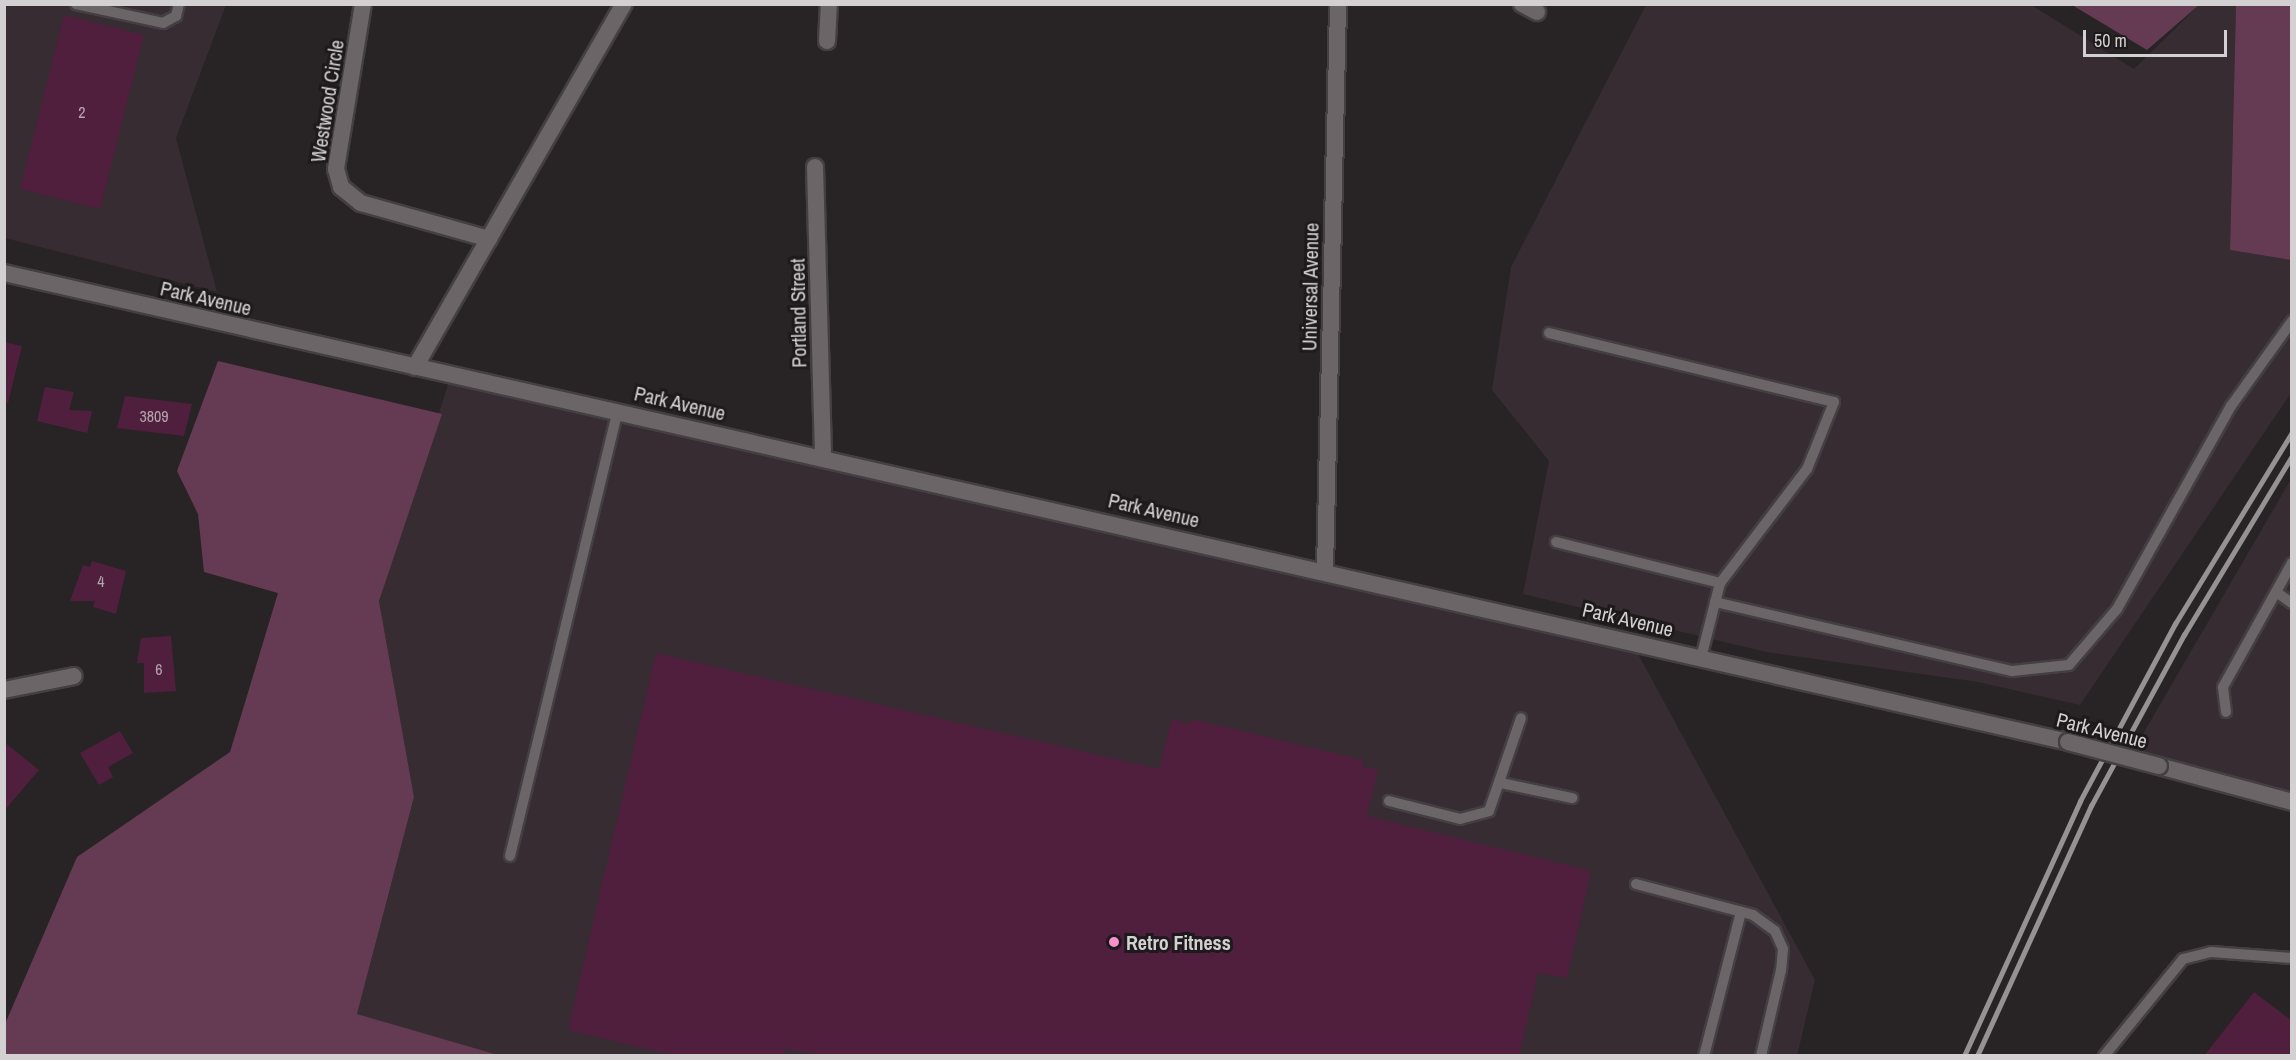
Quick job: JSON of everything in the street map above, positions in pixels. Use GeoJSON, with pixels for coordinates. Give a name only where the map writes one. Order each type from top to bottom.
{"type":"FeatureCollection","features":[{"type":"Feature","properties":{"kind":"street","name":"Westwood Circle"},"geometry":{"type":"LineString","coordinates":[[363,4],[336,168],[341,187],[361,203],[489,239]]}},
{"type":"Feature","properties":{"kind":"street"},"geometry":{"type":"LineString","coordinates":[[416,367],[624,4]]}},
{"type":"Feature","properties":{"kind":"street"},"geometry":{"type":"LineString","coordinates":[[828,41],[829,4]]}},
{"type":"Feature","properties":{"kind":"street","name":"Universal Avenue"},"geometry":{"type":"LineString","coordinates":[[1324,570],[1338,4]]}},
{"type":"Feature","properties":{"kind":"street"},"geometry":{"type":"LineString","coordinates":[[1522,4],[1537,12]]}},
{"type":"Feature","properties":{"kind":"street","name":"Portland Street"},"geometry":{"type":"LineString","coordinates":[[815,167],[823,458]]}},
{"type":"Feature","properties":{"kind":"street","name":"Park Avenue"},"geometry":{"type":"LineString","coordinates":[[4,273],[1324,570],[2068,742],[2292,802]]}},
{"type":"Feature","properties":{"kind":"street"},"geometry":{"type":"LineString","coordinates":[[4,690],[74,676]]}},
{"type":"Feature","properties":{"kind":"lane"},"geometry":{"type":"LineString","coordinates":[[76,4],[163,23],[176,16],[179,4]]}},
{"type":"Feature","properties":{"kind":"lane"},"geometry":{"type":"LineString","coordinates":[[1715,602],[2012,671],[2069,665],[2117,609],[2230,406],[2292,321]]}},
{"type":"Feature","properties":{"kind":"lane"},"geometry":{"type":"LineString","coordinates":[[1549,333],[1834,402],[1807,469],[1720,583],[1701,658]]}},
{"type":"Feature","properties":{"kind":"lane"},"geometry":{"type":"LineString","coordinates":[[510,856],[618,411]]}},
{"type":"Feature","properties":{"kind":"lane"},"geometry":{"type":"LineString","coordinates":[[1556,542],[1720,583]]}},
{"type":"Feature","properties":{"kind":"lane"},"geometry":{"type":"LineString","coordinates":[[2226,712],[2223,687],[2292,563]]}},
{"type":"Feature","properties":{"kind":"lane"},"geometry":{"type":"LineString","coordinates":[[2276,592],[2292,603]]}},
{"type":"Feature","properties":{"kind":"lane"},"geometry":{"type":"LineString","coordinates":[[1389,801],[1474,819],[1489,811],[1501,783],[1521,718]]}},
{"type":"Feature","properties":{"kind":"lane"},"geometry":{"type":"LineString","coordinates":[[1501,783],[1572,798]]}},
{"type":"Feature","properties":{"kind":"lane"},"geometry":{"type":"LineString","coordinates":[[1636,884],[1741,912],[1775,931],[1783,949],[1761,1056]]}},
{"type":"Feature","properties":{"kind":"lane"},"geometry":{"type":"LineString","coordinates":[[1704,1056],[1741,912]]}},
{"type":"Feature","properties":{"kind":"lane"},"geometry":{"type":"LineString","coordinates":[[2104,1056],[2183,959],[2211,952],[2292,958]]}},
{"type":"Feature","properties":{"kind":"shaded area"},"geometry":{"type":"Polygon","coordinates":[[[4,5],[226,5],[176,138],[217,292],[5,238],[4,5]]]}},
{"type":"Feature","properties":{"kind":"shaded area"},"geometry":{"type":"Polygon","coordinates":[[[1646,5],[2031,5],[2134,69],[2199,5],[2236,5],[2230,250],[2291,260],[2291,393],[2080,705],[1978,682],[1766,652],[1523,594],[1549,461],[1492,390],[1511,267],[1646,5]]]}},
{"type":"Feature","properties":{"kind":"shaded area"},"geometry":{"type":"Polygon","coordinates":[[[2072,5],[2199,5],[2147,50],[2072,5]]]}},
{"type":"Feature","properties":{"kind":"shaded area"},"geometry":{"type":"Polygon","coordinates":[[[2236,5],[2291,5],[2291,260],[2230,250],[2236,5]]]}},
{"type":"Feature","properties":{"kind":"shaded area"},"geometry":{"type":"Polygon","coordinates":[[[218,361],[442,414],[379,601],[414,797],[357,1014],[498,1055],[5,1055],[5,1024],[77,857],[230,752],[278,593],[204,572],[198,514],[177,471],[218,361]]]}},
{"type":"Feature","properties":{"kind":"shaded area"},"geometry":{"type":"Polygon","coordinates":[[[451,375],[1631,641],[1815,980],[1797,1056],[498,1056],[357,1014],[414,797],[379,601],[451,375]]]}},
{"type":"Feature","properties":{"kind":"shaded area"},"geometry":{"type":"Polygon","coordinates":[[[2291,479],[2291,802],[2129,758],[2291,479]]]}},
{"type":"Feature","properties":{"kind":"building"},"geometry":{"type":"Polygon","coordinates":[[[64,15],[144,35],[100,209],[20,189],[64,15]]]}},
{"type":"Feature","properties":{"kind":"building"},"geometry":{"type":"Polygon","coordinates":[[[4,342],[22,346],[8,403],[4,402],[4,342]]]}},
{"type":"Feature","properties":{"kind":"building"},"geometry":{"type":"Polygon","coordinates":[[[45,387],[74,392],[69,410],[92,411],[87,433],[37,421],[45,387]]]}},
{"type":"Feature","properties":{"kind":"building"},"geometry":{"type":"Polygon","coordinates":[[[125,396],[192,404],[184,436],[117,428],[125,396]]]}},
{"type":"Feature","properties":{"kind":"building"},"geometry":{"type":"Polygon","coordinates":[[[92,561],[126,571],[116,614],[93,607],[95,601],[70,601],[83,565],[90,567],[92,561]]]}},
{"type":"Feature","properties":{"kind":"building"},"geometry":{"type":"Polygon","coordinates":[[[171,636],[176,691],[144,693],[144,663],[137,663],[141,638],[171,636]]]}},
{"type":"Feature","properties":{"kind":"building"},"geometry":{"type":"Polygon","coordinates":[[[656,653],[1159,769],[1172,719],[1189,724],[1192,719],[1363,760],[1362,767],[1378,769],[1367,816],[1591,871],[1567,978],[1538,973],[1519,1056],[826,1056],[785,1049],[783,1056],[676,1056],[568,1030],[656,653]]]}},
{"type":"Feature","properties":{"kind":"building"},"geometry":{"type":"Polygon","coordinates":[[[120,731],[133,753],[108,767],[113,777],[99,785],[80,753],[120,731]]]}},
{"type":"Feature","properties":{"kind":"building"},"geometry":{"type":"Polygon","coordinates":[[[4,742],[39,770],[4,811],[4,742]]]}},
{"type":"Feature","properties":{"kind":"building"},"geometry":{"type":"Polygon","coordinates":[[[2254,992],[2292,1021],[2292,1056],[2204,1056],[2254,992]]]}},
{"type":"Feature","properties":{"kind":"railway"},"geometry":{"type":"LineString","coordinates":[[1964,1056],[2080,801],[2175,624],[2292,432]]}},
{"type":"Feature","properties":{"kind":"railway"},"geometry":{"type":"LineString","coordinates":[[1977,1056],[2091,806],[2184,635],[2292,456]]}},
{"type":"Feature","properties":{"kind":"place","name":"Retro Fitness"},"geometry":{"type":"Point","coordinates":[1114,942]}}]}
